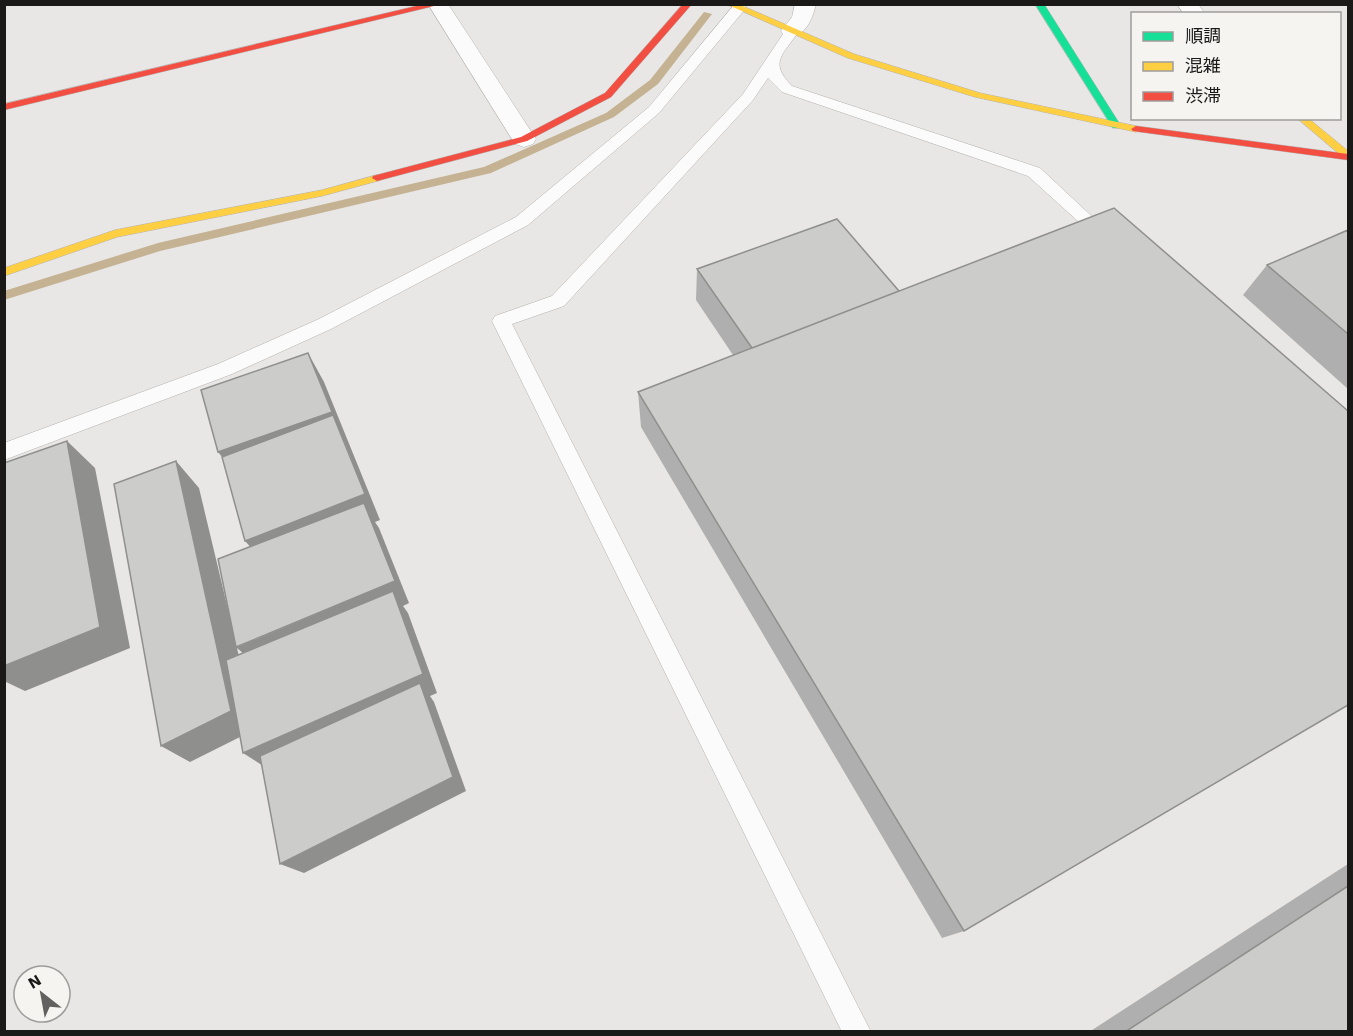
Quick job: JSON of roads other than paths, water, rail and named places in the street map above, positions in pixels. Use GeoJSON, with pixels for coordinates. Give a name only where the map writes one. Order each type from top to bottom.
{"type":"FeatureCollection","features":[{"type":"Feature","properties":{"kind":"street"},"geometry":{"type":"LineString","coordinates":[[4,272],[115,234],[322,193],[524,139],[608,95],[688,4]]}},
{"type":"Feature","properties":{"kind":"street"},"geometry":{"type":"LineString","coordinates":[[792,31],[802,18],[806,4]]}},
{"type":"Feature","properties":{"kind":"street"},"geometry":{"type":"LineString","coordinates":[[1039,4],[1116,126]]}},
{"type":"Feature","properties":{"kind":"street"},"geometry":{"type":"LineString","coordinates":[[4,107],[438,5],[524,139]]}},
{"type":"Feature","properties":{"kind":"street"},"geometry":{"type":"LineString","coordinates":[[734,6],[851,56],[978,95],[1116,126],[1348,157]]}},
{"type":"Feature","properties":{"kind":"street"},"geometry":{"type":"LineString","coordinates":[[1303,120],[1348,157]]}},
{"type":"Feature","properties":{"kind":"lane"},"geometry":{"type":"LineString","coordinates":[[4,452],[129,407],[325,324],[522,221],[654,110],[734,6]]}},
{"type":"Feature","properties":{"kind":"lane"},"geometry":{"type":"LineString","coordinates":[[792,31],[748,97],[558,301],[501,321],[857,1032]]}},
{"type":"Feature","properties":{"kind":"lane"},"geometry":{"type":"LineString","coordinates":[[771,63],[772,74],[787,90],[1034,172],[1122,251]]}},
{"type":"Feature","properties":{"kind":"waterway"},"geometry":{"type":"LineString","coordinates":[[4,296],[158,247],[487,170],[610,115],[654,82],[707,14]]}}]}
